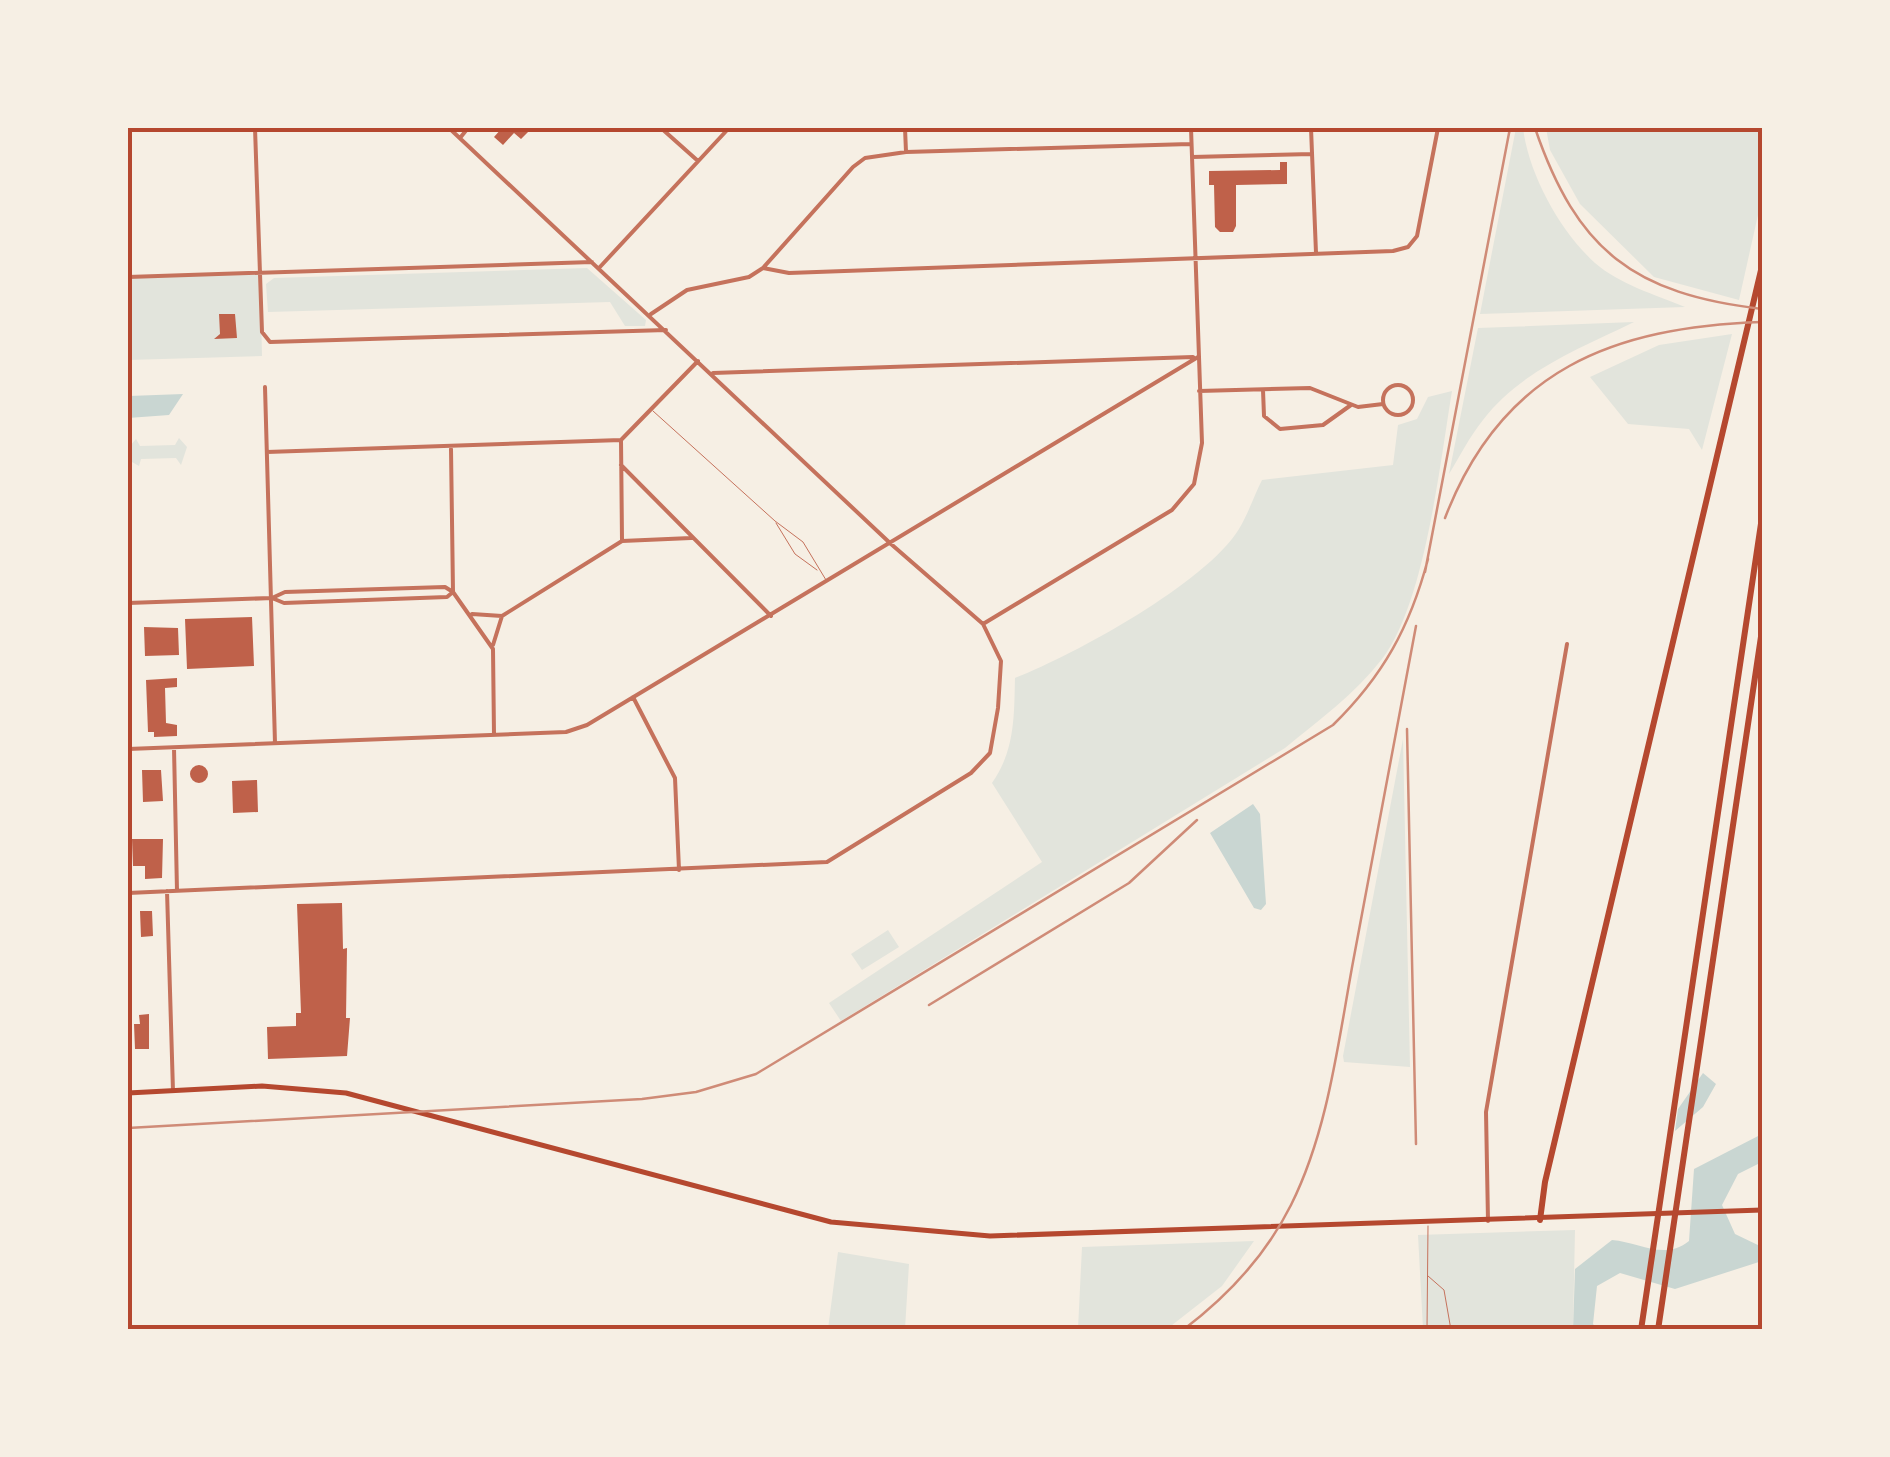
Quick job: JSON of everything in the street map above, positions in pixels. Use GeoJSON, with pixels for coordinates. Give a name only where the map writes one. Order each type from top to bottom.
{"type":"FeatureCollection","features":[{"type":"Feature","properties":{"kind":"highway"},"geometry":{"type":"LineString","coordinates":[[1540,1220],[1544,1182],[1762,266]]}},
{"type":"Feature","properties":{"kind":"highway"},"geometry":{"type":"LineString","coordinates":[[1641,1330],[1762,517]]}},
{"type":"Feature","properties":{"kind":"highway"},"geometry":{"type":"LineString","coordinates":[[1658,1330],[1762,630]]}},
{"type":"Feature","properties":{"kind":"main road"},"geometry":{"type":"LineString","coordinates":[[128,1093],[262,1086],[346,1093],[860,1228],[990,1236],[1762,1210]]}},
{"type":"Feature","properties":{"kind":"street"},"geometry":{"type":"LineString","coordinates":[[255,128],[262,332],[277,343],[666,330]]}},
{"type":"Feature","properties":{"kind":"street"},"geometry":{"type":"LineString","coordinates":[[128,893],[827,862],[971,773],[990,754],[1001,661],[983,624],[891,544],[449,128]]}},
{"type":"Feature","properties":{"kind":"street"},"geometry":{"type":"LineString","coordinates":[[460,138],[468,128]]}},
{"type":"Feature","properties":{"kind":"street"},"geometry":{"type":"LineString","coordinates":[[661,128],[699,161]]}},
{"type":"Feature","properties":{"kind":"street"},"geometry":{"type":"LineString","coordinates":[[599,268],[729,128]]}},
{"type":"Feature","properties":{"kind":"street"},"geometry":{"type":"LineString","coordinates":[[905,128],[906,152]]}},
{"type":"Feature","properties":{"kind":"street"},"geometry":{"type":"LineString","coordinates":[[983,624],[1172,510],[1186,497],[1199,469],[1191,128]]}},
{"type":"Feature","properties":{"kind":"street"},"geometry":{"type":"LineString","coordinates":[[1310,128],[1316,254]]}},
{"type":"Feature","properties":{"kind":"street"},"geometry":{"type":"LineString","coordinates":[[763,268],[789,273],[1316,254],[1408,247],[1423,219],[1438,128]]}},
{"type":"Feature","properties":{"kind":"street"},"geometry":{"type":"LineString","coordinates":[[650,315],[687,290],[749,278],[763,268],[865,158],[906,152],[1192,144]]}},
{"type":"Feature","properties":{"kind":"street"},"geometry":{"type":"LineString","coordinates":[[1192,158],[1312,154]]}},
{"type":"Feature","properties":{"kind":"street"},"geometry":{"type":"LineString","coordinates":[[128,276],[592,262]]}},
{"type":"Feature","properties":{"kind":"street"},"geometry":{"type":"LineString","coordinates":[[711,373],[1198,356]]}},
{"type":"Feature","properties":{"kind":"street"},"geometry":{"type":"LineString","coordinates":[[128,749],[566,732],[587,725],[1198,356]]}},
{"type":"Feature","properties":{"kind":"street"},"geometry":{"type":"LineString","coordinates":[[267,452],[621,440],[698,361]]}},
{"type":"Feature","properties":{"kind":"street"},"geometry":{"type":"LineString","coordinates":[[1394,386],[1404,386],[1412,398],[1404,414],[1389,413],[1383,404],[1384,395],[1394,386]]}},
{"type":"Feature","properties":{"kind":"street"},"geometry":{"type":"LineString","coordinates":[[264,387],[275,743]]}},
{"type":"Feature","properties":{"kind":"street"},"geometry":{"type":"LineString","coordinates":[[1200,391],[1316,388],[1350,405],[1383,404]]}},
{"type":"Feature","properties":{"kind":"street"},"geometry":{"type":"LineString","coordinates":[[1263,389],[1264,416],[1280,429],[1323,425],[1350,405]]}},
{"type":"Feature","properties":{"kind":"street"},"geometry":{"type":"LineString","coordinates":[[621,440],[622,541]]}},
{"type":"Feature","properties":{"kind":"street"},"geometry":{"type":"LineString","coordinates":[[451,448],[453,592]]}},
{"type":"Feature","properties":{"kind":"street"},"geometry":{"type":"LineString","coordinates":[[622,465],[771,616]]}},
{"type":"Feature","properties":{"kind":"street"},"geometry":{"type":"LineString","coordinates":[[469,613],[502,616],[622,541],[691,538]]}},
{"type":"Feature","properties":{"kind":"street"},"geometry":{"type":"LineString","coordinates":[[128,603],[272,598],[284,592],[445,587],[469,613],[492,649]]}},
{"type":"Feature","properties":{"kind":"street"},"geometry":{"type":"LineString","coordinates":[[272,598],[284,603],[447,597],[453,592]]}},
{"type":"Feature","properties":{"kind":"street"},"geometry":{"type":"LineString","coordinates":[[494,735],[492,649],[502,616]]}},
{"type":"Feature","properties":{"kind":"street"},"geometry":{"type":"LineString","coordinates":[[1488,1221],[1486,1112],[1567,644]]}},
{"type":"Feature","properties":{"kind":"street"},"geometry":{"type":"LineString","coordinates":[[634,698],[675,778],[679,870]]}},
{"type":"Feature","properties":{"kind":"street"},"geometry":{"type":"LineString","coordinates":[[174,748],[177,891]]}},
{"type":"Feature","properties":{"kind":"street"},"geometry":{"type":"LineString","coordinates":[[167,891],[173,1091]]}},
{"type":"Feature","properties":{"kind":"lane"},"geometry":{"type":"LineString","coordinates":[[650,409],[803,542],[827,582]]}},
{"type":"Feature","properties":{"kind":"lane"},"geometry":{"type":"LineString","coordinates":[[775,520],[795,554],[819,571]]}},
{"type":"Feature","properties":{"kind":"lane"},"geometry":{"type":"LineString","coordinates":[[1427,1330],[1428,1223]]}},
{"type":"Feature","properties":{"kind":"lane"},"geometry":{"type":"LineString","coordinates":[[1425,1274],[1444,1290],[1451,1330]]}},
{"type":"Feature","properties":{"kind":"shaded area"},"geometry":{"type":"Polygon","coordinates":[[[1516,128],[1523,128],[1532,164],[1548,201],[1582,250],[1615,277],[1685,307],[1480,314],[1516,128]]]}},
{"type":"Feature","properties":{"kind":"shaded area"},"geometry":{"type":"Polygon","coordinates":[[[1546,128],[1762,128],[1762,197],[1739,300],[1654,277],[1580,204],[1550,150],[1546,128]]]}},
{"type":"Feature","properties":{"kind":"shaded area"},"geometry":{"type":"Polygon","coordinates":[[[587,268],[646,320],[645,326],[625,326],[610,302],[268,312],[266,284],[274,278],[587,268]]]}},
{"type":"Feature","properties":{"kind":"shaded area"},"geometry":{"type":"Polygon","coordinates":[[[260,272],[262,356],[128,360],[128,277],[260,272]]]}},
{"type":"Feature","properties":{"kind":"shaded area"},"geometry":{"type":"Polygon","coordinates":[[[1634,322],[1552,362],[1515,388],[1478,426],[1449,474],[1478,328],[1634,322]]]}},
{"type":"Feature","properties":{"kind":"shaded area"},"geometry":{"type":"Polygon","coordinates":[[[1732,334],[1702,450],[1689,429],[1628,424],[1590,377],[1659,345],[1732,334]]]}},
{"type":"Feature","properties":{"kind":"shaded area"},"geometry":{"type":"Polygon","coordinates":[[[1452,391],[1420,569],[1397,634],[1360,684],[1285,748],[841,1021],[829,1003],[1042,862],[992,783],[1009,746],[1015,678],[1103,635],[1198,572],[1239,529],[1262,480],[1393,465],[1398,425],[1417,419],[1428,397],[1452,391]]]}},
{"type":"Feature","properties":{"kind":"shaded area"},"geometry":{"type":"Polygon","coordinates":[[[183,394],[169,415],[128,418],[129,396],[183,394]]]}},
{"type":"Feature","properties":{"kind":"shaded area"},"geometry":{"type":"Polygon","coordinates":[[[179,438],[187,447],[181,465],[176,458],[141,459],[139,466],[132,462],[130,446],[136,439],[140,446],[175,445],[179,438]]]}},
{"type":"Feature","properties":{"kind":"shaded area"},"geometry":{"type":"Polygon","coordinates":[[[1403,739],[1410,1067],[1344,1062],[1343,1056],[1403,739]]]}},
{"type":"Feature","properties":{"kind":"shaded area"},"geometry":{"type":"Polygon","coordinates":[[[1253,804],[1260,814],[1266,904],[1261,910],[1254,908],[1210,833],[1253,804]]]}},
{"type":"Feature","properties":{"kind":"shaded area"},"geometry":{"type":"Polygon","coordinates":[[[888,930],[899,947],[862,970],[851,954],[888,930]]]}},
{"type":"Feature","properties":{"kind":"shaded area"},"geometry":{"type":"Polygon","coordinates":[[[1703,1073],[1716,1084],[1703,1107],[1675,1131],[1678,1109],[1703,1073]]]}},
{"type":"Feature","properties":{"kind":"shaded area"},"geometry":{"type":"Polygon","coordinates":[[[1762,1134],[1762,1162],[1738,1174],[1722,1205],[1735,1234],[1762,1247],[1762,1261],[1675,1289],[1620,1273],[1597,1286],[1593,1324],[1597,1329],[1573,1330],[1575,1269],[1612,1240],[1661,1250],[1671,1250],[1689,1241],[1694,1169],[1762,1134]]]}},
{"type":"Feature","properties":{"kind":"shaded area"},"geometry":{"type":"Polygon","coordinates":[[[1575,1230],[1573,1329],[1423,1329],[1418,1235],[1575,1230]]]}},
{"type":"Feature","properties":{"kind":"shaded area"},"geometry":{"type":"Polygon","coordinates":[[[1254,1241],[1222,1286],[1167,1329],[1078,1329],[1082,1247],[1254,1241]]]}},
{"type":"Feature","properties":{"kind":"shaded area"},"geometry":{"type":"Polygon","coordinates":[[[838,1252],[909,1264],[905,1329],[828,1329],[838,1252]]]}},
{"type":"Feature","properties":{"kind":"building"},"geometry":{"type":"Polygon","coordinates":[[[502,128],[532,128],[521,139],[514,133],[503,145],[494,137],[502,128]]]}},
{"type":"Feature","properties":{"kind":"building"},"geometry":{"type":"Polygon","coordinates":[[[1280,162],[1287,162],[1287,184],[1236,185],[1236,226],[1233,232],[1220,232],[1215,227],[1214,185],[1209,185],[1209,171],[1280,170],[1280,162]]]}},
{"type":"Feature","properties":{"kind":"building"},"geometry":{"type":"Polygon","coordinates":[[[219,314],[235,314],[237,338],[214,339],[220,334],[219,314]]]}},
{"type":"Feature","properties":{"kind":"building"},"geometry":{"type":"Polygon","coordinates":[[[252,617],[254,666],[187,669],[185,619],[252,617]]]}},
{"type":"Feature","properties":{"kind":"building"},"geometry":{"type":"Polygon","coordinates":[[[144,627],[178,628],[179,655],[145,656],[144,627]]]}},
{"type":"Feature","properties":{"kind":"building"},"geometry":{"type":"Polygon","coordinates":[[[177,678],[177,687],[165,688],[166,723],[177,725],[177,736],[154,737],[154,732],[148,732],[146,680],[177,678]]]}},
{"type":"Feature","properties":{"kind":"building"},"geometry":{"type":"Polygon","coordinates":[[[199,765],[206,767],[206,781],[199,783],[192,781],[190,774],[192,767],[199,765]]]}},
{"type":"Feature","properties":{"kind":"building"},"geometry":{"type":"Polygon","coordinates":[[[142,770],[161,770],[163,801],[143,802],[142,770]]]}},
{"type":"Feature","properties":{"kind":"building"},"geometry":{"type":"Polygon","coordinates":[[[257,780],[258,812],[233,813],[232,781],[257,780]]]}},
{"type":"Feature","properties":{"kind":"building"},"geometry":{"type":"Polygon","coordinates":[[[132,839],[163,839],[162,878],[145,879],[145,866],[133,866],[132,839]]]}},
{"type":"Feature","properties":{"kind":"building"},"geometry":{"type":"Polygon","coordinates":[[[342,903],[343,949],[347,948],[346,1018],[350,1018],[347,1056],[268,1059],[267,1027],[296,1026],[296,1013],[301,1013],[297,904],[342,903]]]}},
{"type":"Feature","properties":{"kind":"building"},"geometry":{"type":"Polygon","coordinates":[[[140,911],[152,911],[153,936],[141,937],[140,911]]]}},
{"type":"Feature","properties":{"kind":"building"},"geometry":{"type":"Polygon","coordinates":[[[149,1014],[149,1049],[135,1049],[134,1024],[140,1024],[139,1015],[149,1014]]]}},
{"type":"Feature","properties":{"kind":"railway"},"geometry":{"type":"LineString","coordinates":[[1425,572],[1510,128]]}},
{"type":"Feature","properties":{"kind":"railway"},"geometry":{"type":"LineString","coordinates":[[1535,128],[1570,206],[1616,259],[1645,278],[1678,292],[1762,309]]}},
{"type":"Feature","properties":{"kind":"railway"},"geometry":{"type":"LineString","coordinates":[[1445,518],[1469,467],[1498,425],[1531,392],[1569,366],[1612,347],[1658,334],[1762,322]]}},
{"type":"Feature","properties":{"kind":"railway"},"geometry":{"type":"LineString","coordinates":[[128,1128],[642,1099],[696,1092],[756,1074],[1333,725],[1366,688],[1392,649],[1413,607],[1428,559]]}},
{"type":"Feature","properties":{"kind":"railway"},"geometry":{"type":"LineString","coordinates":[[1183,1330],[1258,1258],[1291,1205],[1314,1147],[1337,1055],[1416,626]]}},
{"type":"Feature","properties":{"kind":"railway"},"geometry":{"type":"LineString","coordinates":[[1407,729],[1416,1144]]}},
{"type":"Feature","properties":{"kind":"railway"},"geometry":{"type":"LineString","coordinates":[[929,1005],[1129,883],[1197,820]]}}]}
